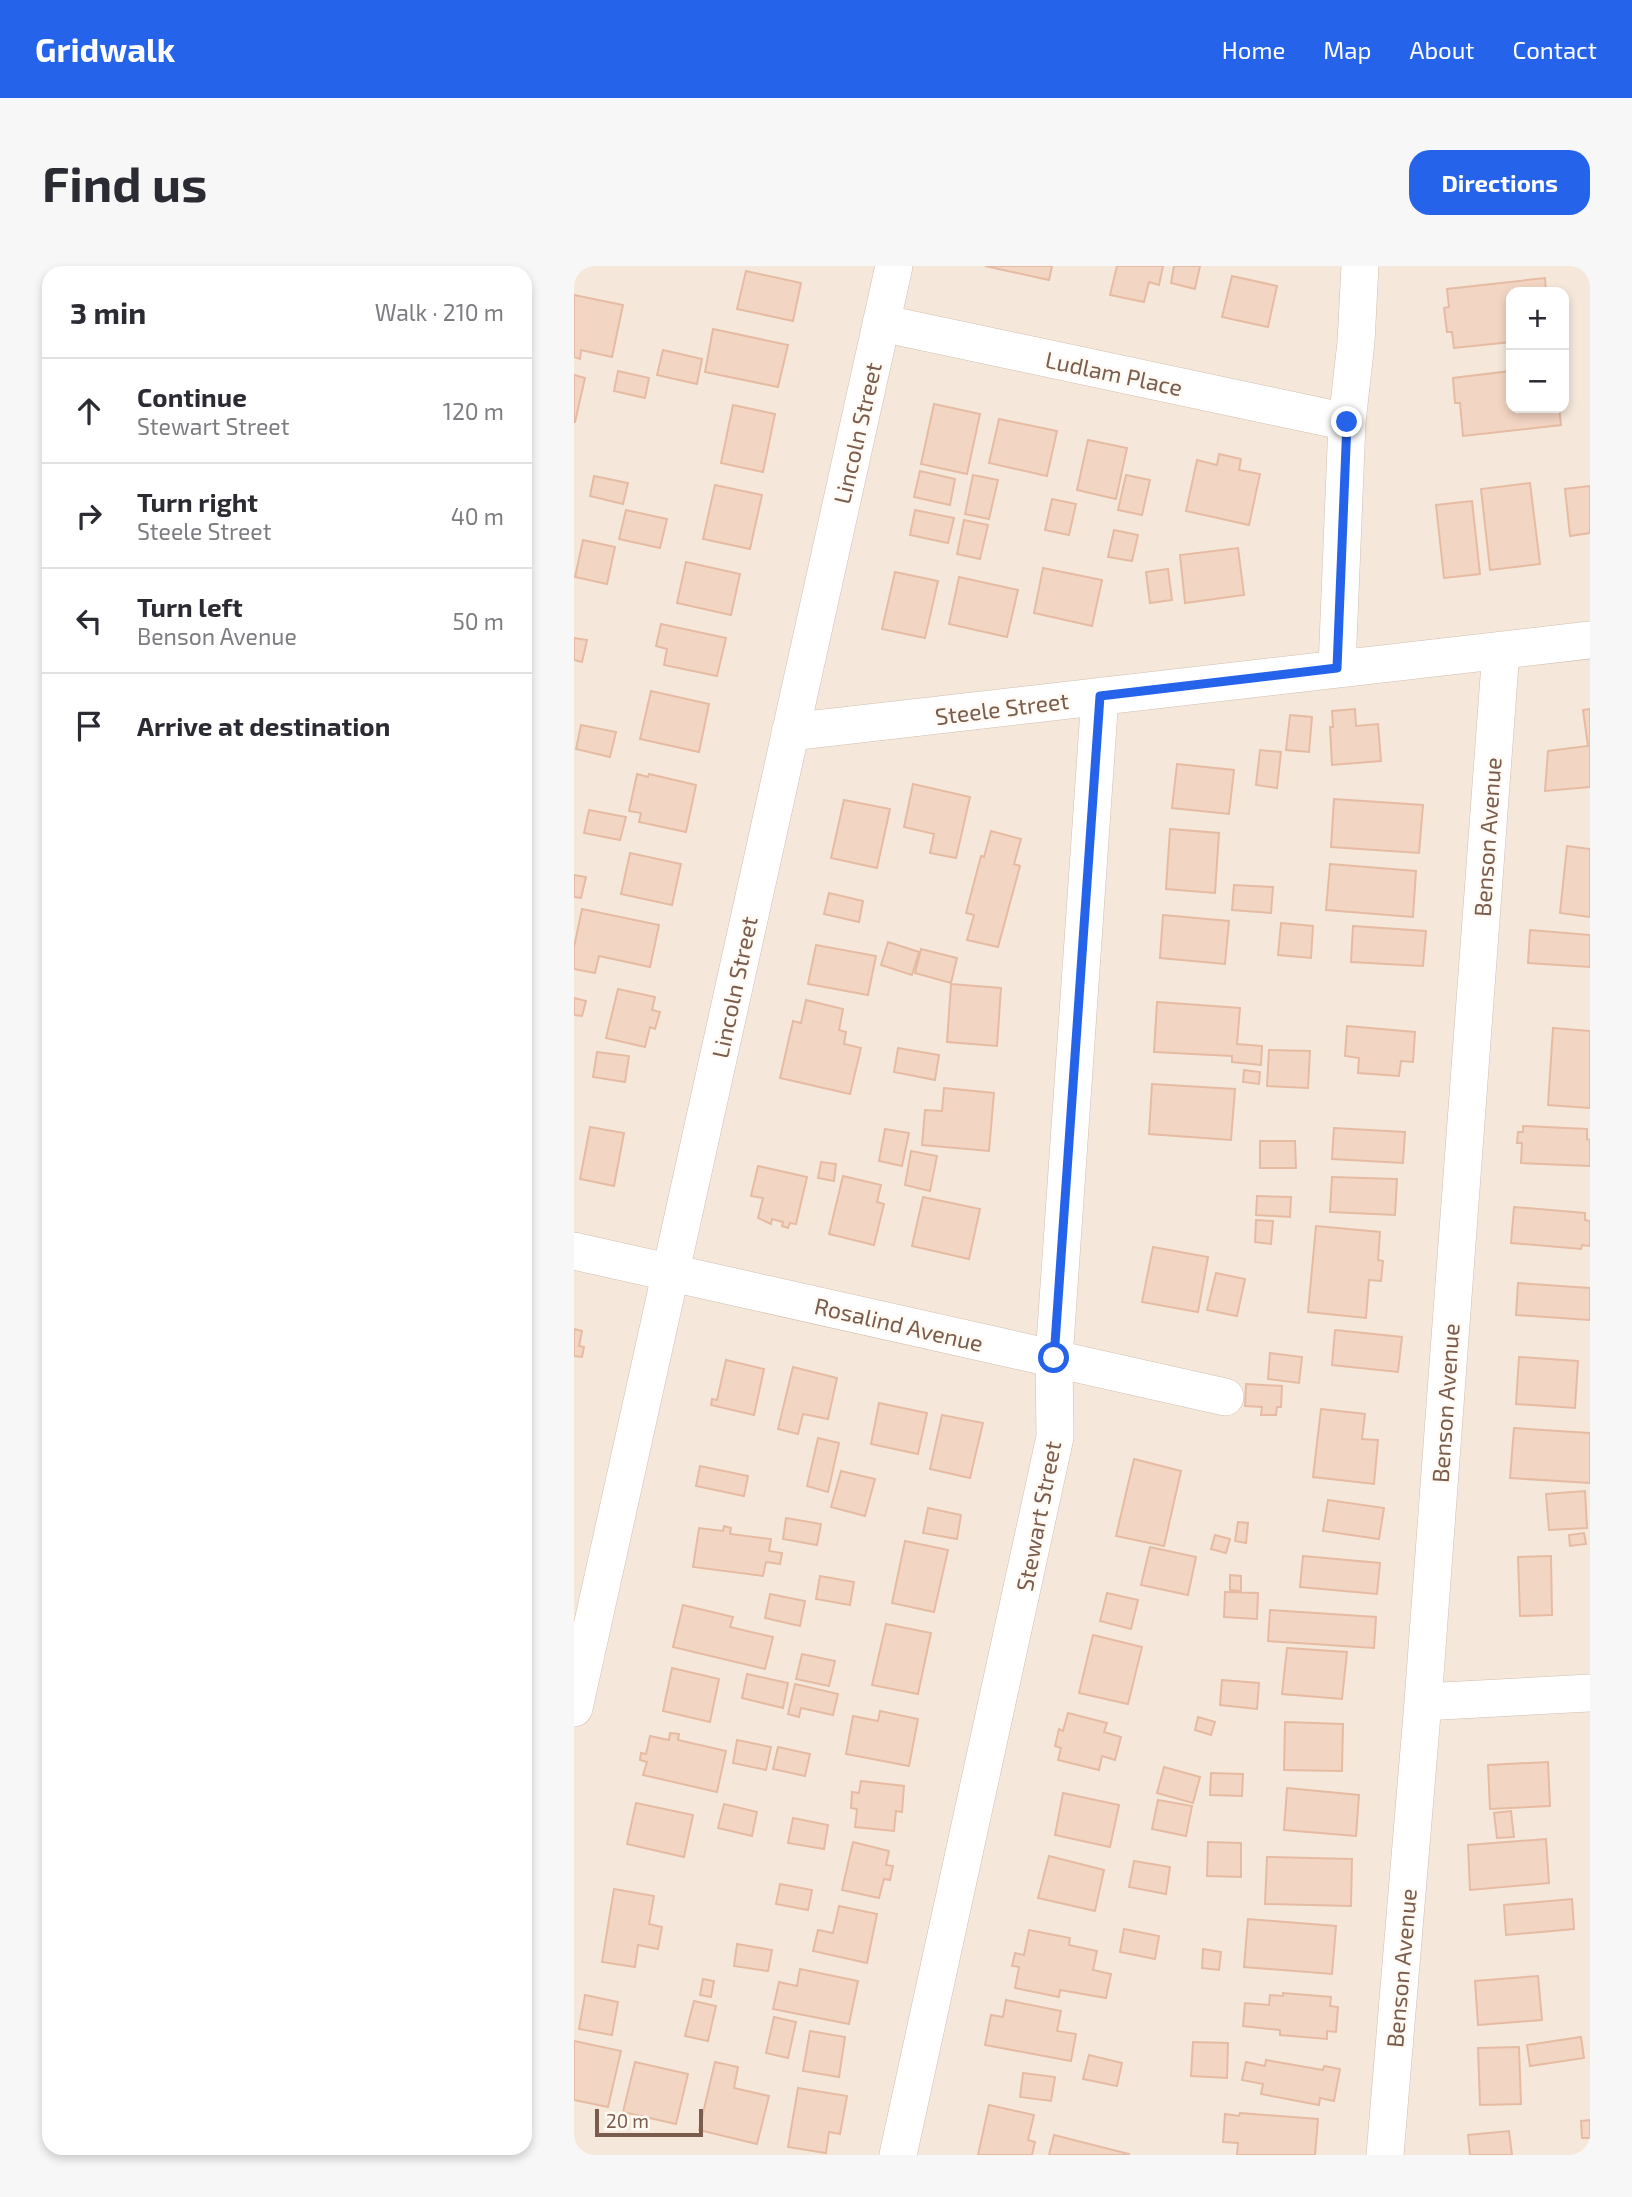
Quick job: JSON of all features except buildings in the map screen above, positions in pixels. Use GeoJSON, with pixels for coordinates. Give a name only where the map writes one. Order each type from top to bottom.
{"type":"FeatureCollection","features":[{"type":"Feature","properties":{"kind":"street","name":"Lincoln Street"},"geometry":{"type":"LineString","coordinates":[[574,1707],[894,266]]}},
{"type":"Feature","properties":{"kind":"street"},"geometry":{"type":"LineString","coordinates":[[1337,668],[1347,422],[1356,342],[1360,266]]}},
{"type":"Feature","properties":{"kind":"street","name":"Ludlam Place"},"geometry":{"type":"LineString","coordinates":[[881,323],[1347,422]]}},
{"type":"Feature","properties":{"kind":"street","name":"Steele Street"},"geometry":{"type":"LineString","coordinates":[[790,732],[1590,640]]}},
{"type":"Feature","properties":{"kind":"street","name":"Benson Avenue"},"geometry":{"type":"LineString","coordinates":[[1385,2155],[1423,1702],[1501,650]]}},
{"type":"Feature","properties":{"kind":"street","name":"Stewart Street"},"geometry":{"type":"LineString","coordinates":[[898,2155],[1055,1437],[1054,1358],[1100,696]]}},
{"type":"Feature","properties":{"kind":"street","name":"Rosalind Avenue"},"geometry":{"type":"LineString","coordinates":[[574,1251],[1225,1397]]}},
{"type":"Feature","properties":{"kind":"street"},"geometry":{"type":"LineString","coordinates":[[1423,1702],[1590,1693]]}},
{"type":"Feature","properties":{"kind":"shaded area"},"geometry":{"type":"Polygon","coordinates":[[[574,266],[1590,266],[1590,2155],[574,2155],[574,266]]]}},
{"type":"Feature","properties":{"kind":"route"},"geometry":{"type":"LineString","coordinates":[[1054,1358],[1100,696],[1337,668],[1347,422]]}}]}
